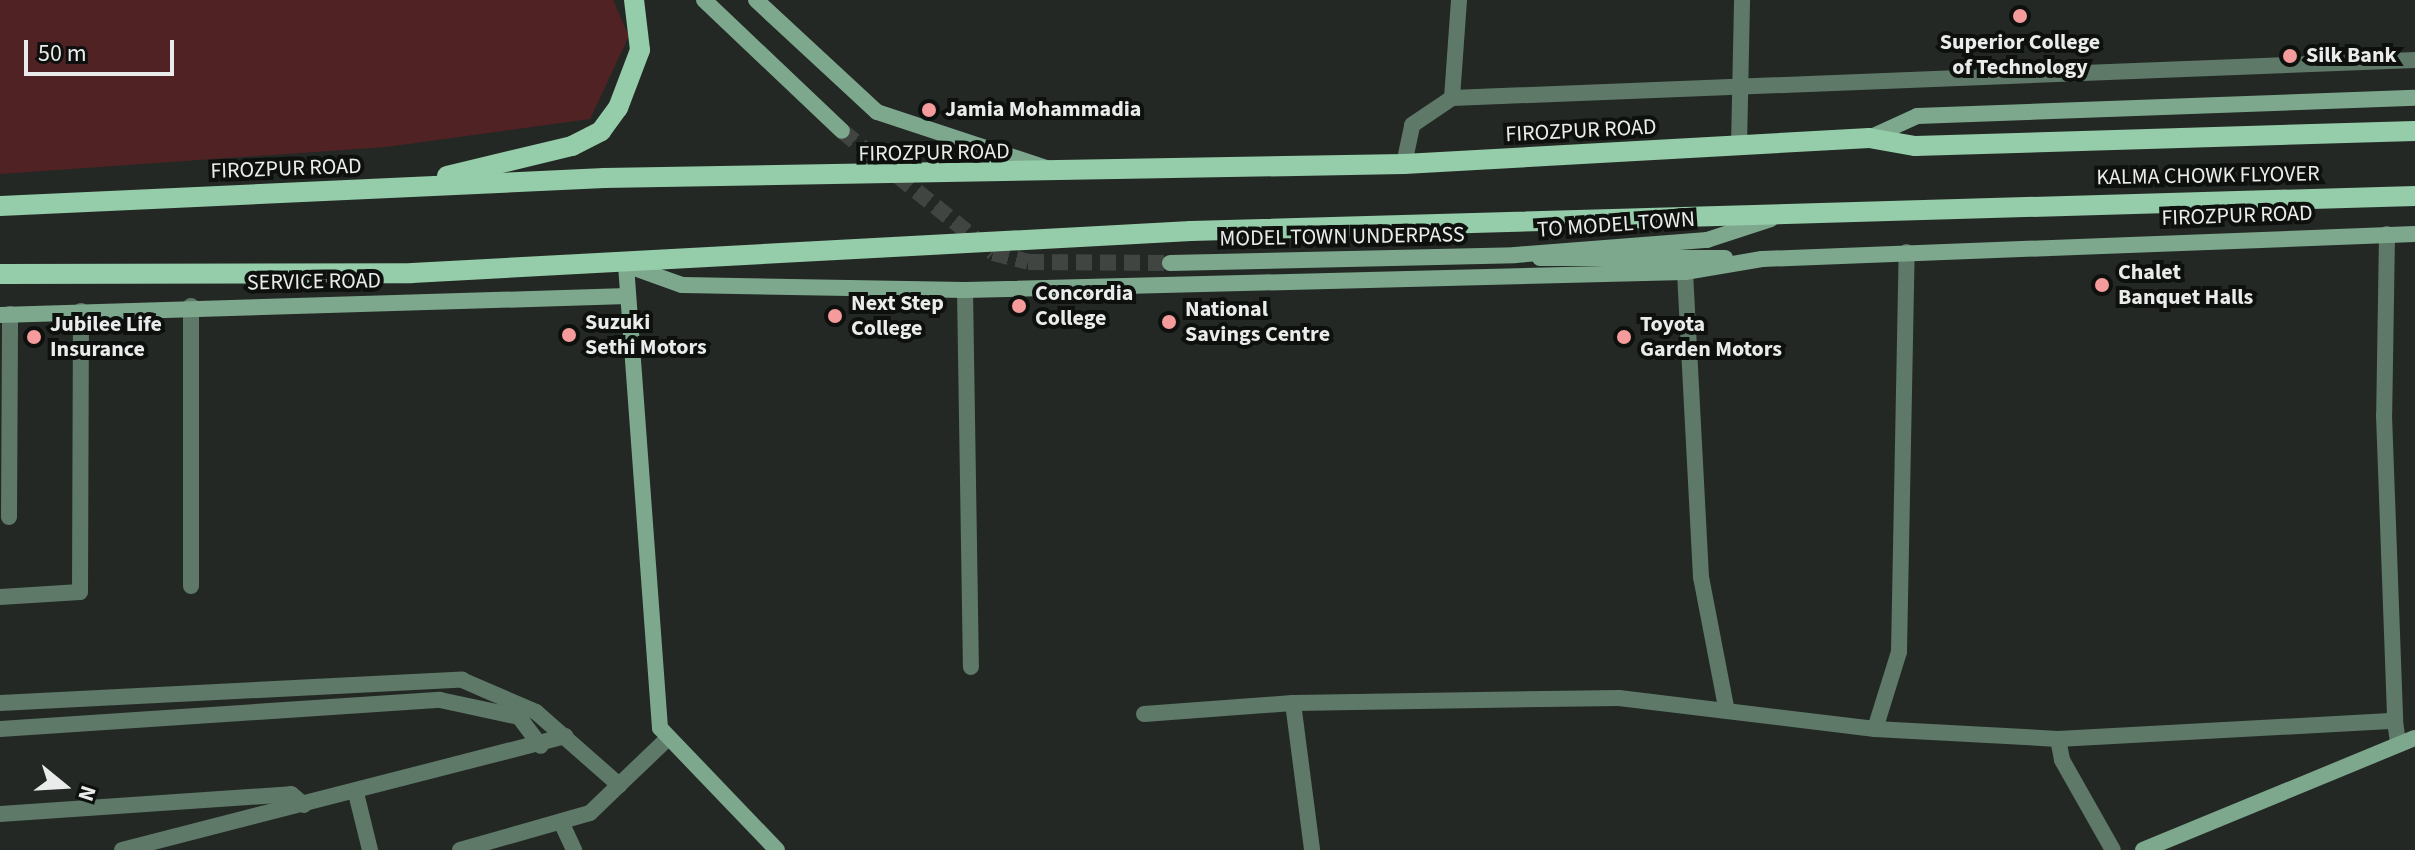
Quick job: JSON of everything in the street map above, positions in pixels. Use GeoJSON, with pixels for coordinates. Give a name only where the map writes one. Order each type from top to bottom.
{"type":"FeatureCollection","features":[{"type":"Feature","properties":{"kind":"main road"},"geometry":{"type":"LineString","coordinates":[[393,189],[539,155],[601,131],[625,94],[640,50],[634,0]]}},
{"type":"Feature","properties":{"kind":"main road","name":"KALMA CHOWK FLYOVER"},"geometry":{"type":"LineString","coordinates":[[2003,141],[2415,131]]}},
{"type":"Feature","properties":{"kind":"main road","name":"FIROZPUR ROAD"},"geometry":{"type":"LineString","coordinates":[[0,206],[604,178],[1061,174],[1404,164],[1869,138],[1915,146],[2003,141]]}},
{"type":"Feature","properties":{"kind":"main road","name":"KALMA CHOWK FLYOVER"},"geometry":{"type":"LineString","coordinates":[[2002,205],[2415,196]]}},
{"type":"Feature","properties":{"kind":"main road","name":"FIROZPUR ROAD"},"geometry":{"type":"LineString","coordinates":[[0,274],[626,265],[1191,231],[1772,219],[2002,205]]}},
{"type":"Feature","properties":{"kind":"street"},"geometry":{"type":"LineString","coordinates":[[704,0],[842,131]]}},
{"type":"Feature","properties":{"kind":"street"},"geometry":{"type":"LineString","coordinates":[[756,0],[877,112],[1061,174]]}},
{"type":"Feature","properties":{"kind":"street"},"geometry":{"type":"LineString","coordinates":[[1452,98],[1459,0]]}},
{"type":"Feature","properties":{"kind":"street"},"geometry":{"type":"LineString","coordinates":[[1739,146],[1735,92],[1742,0]]}},
{"type":"Feature","properties":{"kind":"street"},"geometry":{"type":"LineString","coordinates":[[1404,164],[1412,125],[1452,98],[1735,92],[2415,60]]}},
{"type":"Feature","properties":{"kind":"street","name":"FIROZPUR ROAD"},"geometry":{"type":"LineString","coordinates":[[1869,138],[1917,116],[2415,98]]}},
{"type":"Feature","properties":{"kind":"street","name":"TO MODEL TOWN"},"geometry":{"type":"LineString","coordinates":[[1515,255],[1707,240],[1772,219]]}},
{"type":"Feature","properties":{"kind":"street"},"geometry":{"type":"LineString","coordinates":[[2387,234],[2384,415],[2398,743]]}},
{"type":"Feature","properties":{"kind":"street","name":"FIROZPUR ROAD"},"geometry":{"type":"LineString","coordinates":[[626,265],[682,285],[965,290],[1685,272],[1762,259],[2415,234]]}},
{"type":"Feature","properties":{"kind":"street"},"geometry":{"type":"LineString","coordinates":[[1875,729],[1899,652],[1907,252]]}},
{"type":"Feature","properties":{"kind":"street","name":"TO MODEL TOWN"},"geometry":{"type":"LineString","coordinates":[[1515,255],[1762,259]]}},
{"type":"Feature","properties":{"kind":"street","name":"MODEL TOWN UNDERPASS"},"geometry":{"type":"LineString","coordinates":[[1170,263],[1515,255]]}},
{"type":"Feature","properties":{"kind":"street"},"geometry":{"type":"LineString","coordinates":[[626,265],[657,709],[665,741],[777,850]]}},
{"type":"Feature","properties":{"kind":"street"},"geometry":{"type":"LineString","coordinates":[[1685,272],[1701,577],[1726,707]]}},
{"type":"Feature","properties":{"kind":"street"},"geometry":{"type":"LineString","coordinates":[[965,290],[971,667]]}},
{"type":"Feature","properties":{"kind":"street","name":"SERVICE ROAD"},"geometry":{"type":"LineString","coordinates":[[5,315],[191,306],[628,296]]}},
{"type":"Feature","properties":{"kind":"street"},"geometry":{"type":"LineString","coordinates":[[191,306],[191,586]]}},
{"type":"Feature","properties":{"kind":"street"},"geometry":{"type":"LineString","coordinates":[[0,597],[80,592],[81,311]]}},
{"type":"Feature","properties":{"kind":"street"},"geometry":{"type":"LineString","coordinates":[[5,315],[9,517]]}},
{"type":"Feature","properties":{"kind":"street"},"geometry":{"type":"LineString","coordinates":[[0,703],[462,680],[511,696],[566,736],[619,785]]}},
{"type":"Feature","properties":{"kind":"street"},"geometry":{"type":"LineString","coordinates":[[1144,714],[1293,703],[1619,698],[1726,707],[1875,729],[2058,739],[2395,721]]}},
{"type":"Feature","properties":{"kind":"street"},"geometry":{"type":"LineString","coordinates":[[0,729],[440,700],[519,717],[541,746]]}},
{"type":"Feature","properties":{"kind":"street"},"geometry":{"type":"LineString","coordinates":[[1293,703],[1312,850]]}},
{"type":"Feature","properties":{"kind":"street"},"geometry":{"type":"LineString","coordinates":[[122,850],[541,746],[566,736]]}},
{"type":"Feature","properties":{"kind":"street"},"geometry":{"type":"LineString","coordinates":[[2143,850],[2415,738]]}},
{"type":"Feature","properties":{"kind":"street"},"geometry":{"type":"LineString","coordinates":[[2058,739],[2062,760],[2113,850]]}},
{"type":"Feature","properties":{"kind":"street"},"geometry":{"type":"LineString","coordinates":[[460,850],[562,824],[590,813],[665,741]]}},
{"type":"Feature","properties":{"kind":"street"},"geometry":{"type":"LineString","coordinates":[[356,793],[370,850]]}},
{"type":"Feature","properties":{"kind":"street"},"geometry":{"type":"LineString","coordinates":[[0,814],[291,794],[304,805]]}},
{"type":"Feature","properties":{"kind":"street"},"geometry":{"type":"LineString","coordinates":[[562,824],[574,850]]}},
{"type":"Feature","properties":{"kind":"shaded area"},"geometry":{"type":"Polygon","coordinates":[[[0,0],[613,0],[629,36],[590,119],[386,147],[0,174],[0,0]]]}},
{"type":"Feature","properties":{"kind":"tunnel"},"geometry":{"type":"LineString","coordinates":[[842,131],[993,253],[1028,262],[1170,263]]}},
{"type":"Feature","properties":{"kind":"place","name":"Superior College of Technology"},"geometry":{"type":"Point","coordinates":[2020,16]}},
{"type":"Feature","properties":{"kind":"place","name":"Silk Bank"},"geometry":{"type":"Point","coordinates":[2290,56]}},
{"type":"Feature","properties":{"kind":"place","name":"Jamia Mohammadia"},"geometry":{"type":"Point","coordinates":[929,110]}},
{"type":"Feature","properties":{"kind":"place","name":"Chalet Banquet Halls"},"geometry":{"type":"Point","coordinates":[2102,285]}},
{"type":"Feature","properties":{"kind":"place","name":"Concordia College"},"geometry":{"type":"Point","coordinates":[1019,306]}},
{"type":"Feature","properties":{"kind":"place","name":"Next Step College"},"geometry":{"type":"Point","coordinates":[835,316]}},
{"type":"Feature","properties":{"kind":"place","name":"National Savings Centre"},"geometry":{"type":"Point","coordinates":[1169,322]}},
{"type":"Feature","properties":{"kind":"place","name":"Suzuki Sethi Motors"},"geometry":{"type":"Point","coordinates":[569,335]}},
{"type":"Feature","properties":{"kind":"place","name":"Jubilee Life Insurance"},"geometry":{"type":"Point","coordinates":[34,337]}},
{"type":"Feature","properties":{"kind":"place","name":"Toyota Garden Motors"},"geometry":{"type":"Point","coordinates":[1624,337]}}]}
